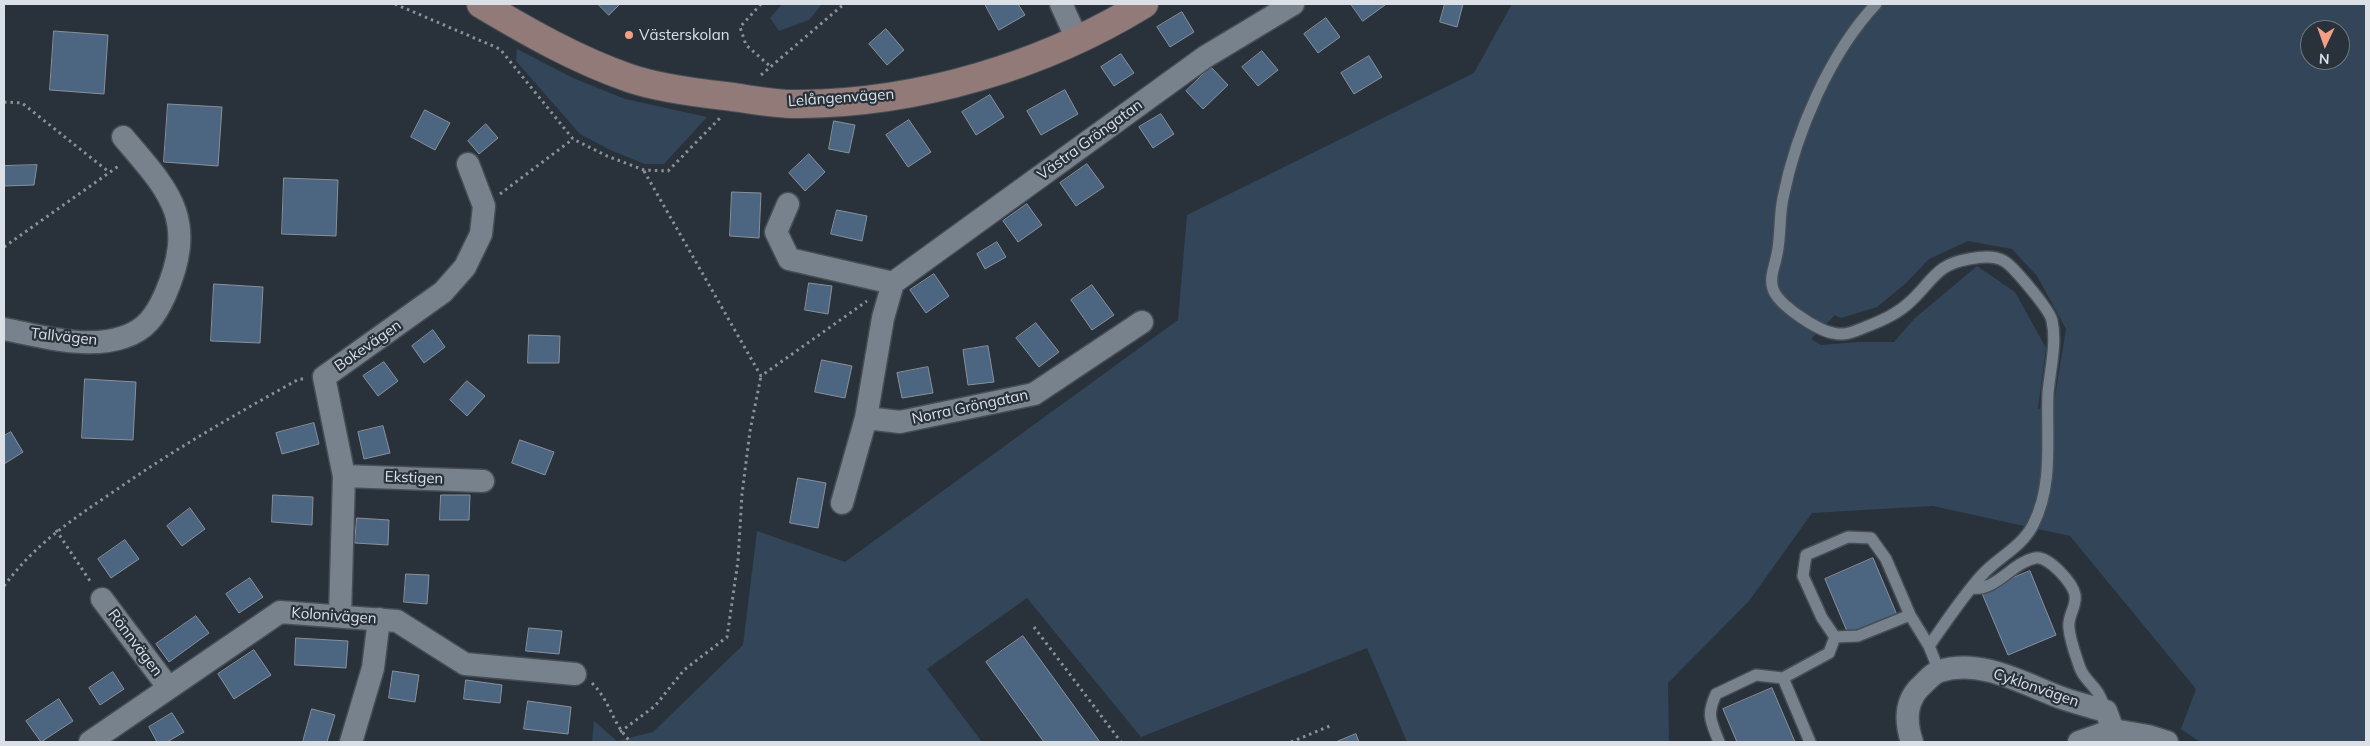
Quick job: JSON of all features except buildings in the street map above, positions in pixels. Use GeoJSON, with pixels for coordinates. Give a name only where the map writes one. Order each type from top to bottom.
{"type":"FeatureCollection","features":[{"type":"Feature","properties":{"kind":"street","name":"Lelångenvägen"},"geometry":{"type":"LineString","coordinates":[[481,4],[568,53],[631,79],[704,94],[799,104],[881,99],[978,77],[1078,39],[1144,4]]}},
{"type":"Feature","properties":{"kind":"street"},"geometry":{"type":"LineString","coordinates":[[1061,4],[1078,39]]}},
{"type":"Feature","properties":{"kind":"street","name":"Västra Gröngatan"},"geometry":{"type":"LineString","coordinates":[[893,283],[1205,57],[1293,4]]}},
{"type":"Feature","properties":{"kind":"street","name":"Tallvägen"},"geometry":{"type":"LineString","coordinates":[[4,329],[67,340],[101,341],[124,337],[144,328],[158,309],[176,261],[180,232],[175,210],[166,188],[130,145]]}},
{"type":"Feature","properties":{"kind":"street","name":"Bokevägen"},"geometry":{"type":"LineString","coordinates":[[340,616],[344,476],[324,377],[443,292],[465,267],[481,234],[484,206],[468,164]]}},
{"type":"Feature","properties":{"kind":"street"},"geometry":{"type":"LineString","coordinates":[[788,204],[776,232],[789,258],[893,283],[882,318],[866,418],[842,503]]}},
{"type":"Feature","properties":{"kind":"street","name":"Norra Gröngatan"},"geometry":{"type":"LineString","coordinates":[[866,418],[900,422],[1034,394],[1142,322]]}},
{"type":"Feature","properties":{"kind":"street","name":"Ekstigen"},"geometry":{"type":"LineString","coordinates":[[344,476],[483,480]]}},
{"type":"Feature","properties":{"kind":"street","name":"Rönnvägen"},"geometry":{"type":"LineString","coordinates":[[102,599],[168,687]]}},
{"type":"Feature","properties":{"kind":"street","name":"Kolonivägen"},"geometry":{"type":"LineString","coordinates":[[90,742],[280,612],[397,621],[465,664],[575,674]]}},
{"type":"Feature","properties":{"kind":"street"},"geometry":{"type":"LineString","coordinates":[[351,742],[373,668],[379,619]]}},
{"type":"Feature","properties":{"kind":"street","name":"Cyklonvägen"},"geometry":{"type":"LineString","coordinates":[[1939,671],[1966,669],[1992,671],[2064,699],[2154,740]]}},
{"type":"Feature","properties":{"kind":"street"},"geometry":{"type":"LineString","coordinates":[[1912,742],[1907,724],[1909,705],[1916,692],[1939,671]]}},
{"type":"Feature","properties":{"kind":"street","name":"Cyklonvägen"},"geometry":{"type":"LineString","coordinates":[[2079,742],[2110,720]]}},
{"type":"Feature","properties":{"kind":"lane"},"geometry":{"type":"LineString","coordinates":[[1876,4],[1837,56],[1809,116],[1794,156],[1782,201],[1777,254],[1772,270],[1772,286],[1777,300],[1802,319],[1833,334],[1848,334],[1884,321],[1896,313],[1912,301],[1936,272],[1968,259],[1990,257],[2004,260],[2037,296],[2052,318],[2048,461],[2042,504],[2023,541],[1984,573],[1929,646]]}},
{"type":"Feature","properties":{"kind":"lane"},"geometry":{"type":"LineString","coordinates":[[1835,637],[1822,618],[1803,576],[1806,555],[1848,537],[1871,538],[1886,559],[1910,615],[1929,646],[1939,671]]}},
{"type":"Feature","properties":{"kind":"lane"},"geometry":{"type":"LineString","coordinates":[[1971,588],[1980,589],[1992,584],[2005,574],[2035,558],[2042,558],[2057,568],[2071,584],[2076,596],[2068,619],[2069,633],[2081,671],[2096,689],[2110,720]]}},
{"type":"Feature","properties":{"kind":"lane"},"geometry":{"type":"LineString","coordinates":[[1835,637],[1858,636],[1910,615]]}},
{"type":"Feature","properties":{"kind":"lane"},"geometry":{"type":"LineString","coordinates":[[1719,742],[1710,722],[1710,708],[1716,694],[1756,675],[1783,678],[1829,653],[1835,637]]}},
{"type":"Feature","properties":{"kind":"lane"},"geometry":{"type":"LineString","coordinates":[[1783,678],[1810,742]]}},
{"type":"Feature","properties":{"kind":"path"},"geometry":{"type":"LineString","coordinates":[[395,4],[500,49],[573,139],[607,156],[644,170],[668,170],[726,112]]}},
{"type":"Feature","properties":{"kind":"path"},"geometry":{"type":"LineString","coordinates":[[761,4],[740,27],[746,45],[771,67]]}},
{"type":"Feature","properties":{"kind":"path"},"geometry":{"type":"LineString","coordinates":[[761,75],[842,5]]}},
{"type":"Feature","properties":{"kind":"path"},"geometry":{"type":"LineString","coordinates":[[4,102],[22,103],[110,172]]}},
{"type":"Feature","properties":{"kind":"path"},"geometry":{"type":"LineString","coordinates":[[484,206],[573,139]]}},
{"type":"Feature","properties":{"kind":"path"},"geometry":{"type":"LineString","coordinates":[[4,247],[110,172],[130,145]]}},
{"type":"Feature","properties":{"kind":"path"},"geometry":{"type":"LineString","coordinates":[[620,732],[655,706],[684,670],[727,637],[738,561],[742,494],[750,431],[761,376],[644,170]]}},
{"type":"Feature","properties":{"kind":"path"},"geometry":{"type":"LineString","coordinates":[[761,376],[893,283]]}},
{"type":"Feature","properties":{"kind":"path"},"geometry":{"type":"LineString","coordinates":[[4,586],[32,552],[56,530],[191,440],[299,379],[324,377]]}},
{"type":"Feature","properties":{"kind":"path"},"geometry":{"type":"LineString","coordinates":[[56,530],[102,599]]}},
{"type":"Feature","properties":{"kind":"path"},"geometry":{"type":"LineString","coordinates":[[1034,627],[1121,742]]}},
{"type":"Feature","properties":{"kind":"path"},"geometry":{"type":"LineString","coordinates":[[575,674],[589,680],[603,694],[620,732],[631,742]]}},
{"type":"Feature","properties":{"kind":"path"},"geometry":{"type":"LineString","coordinates":[[1291,742],[1330,726]]}},
{"type":"Feature","properties":{"kind":"shaded area"},"geometry":{"type":"Polygon","coordinates":[[[782,4],[822,4],[809,20],[779,31],[770,18],[782,4]]]}},
{"type":"Feature","properties":{"kind":"shaded area"},"geometry":{"type":"Polygon","coordinates":[[[1512,4],[2366,4],[2366,742],[2200,742],[2181,729],[2196,689],[2070,536],[1933,506],[1812,513],[1749,601],[1668,683],[1669,742],[1407,742],[1367,648],[1141,737],[1027,598],[927,669],[982,742],[592,742],[594,721],[617,741],[653,732],[743,645],[757,531],[845,562],[1178,320],[1187,215],[1474,73],[1512,4]],[[1968,241],[1929,259],[1905,284],[1877,307],[1841,318],[1835,315],[1811,339],[1821,345],[1857,342],[1894,342],[1914,319],[1977,266],[2015,292],[2046,348],[2038,409],[2054,403],[2066,329],[2037,276],[2012,249],[1968,241]]]}},
{"type":"Feature","properties":{"kind":"shaded area"},"geometry":{"type":"Polygon","coordinates":[[[517,49],[573,78],[625,99],[707,117],[664,164],[645,164],[610,150],[580,134],[516,61],[517,49]]]}},
{"type":"Feature","properties":{"kind":"place","name":"Västerskolan"},"geometry":{"type":"Point","coordinates":[629,35]}}]}
